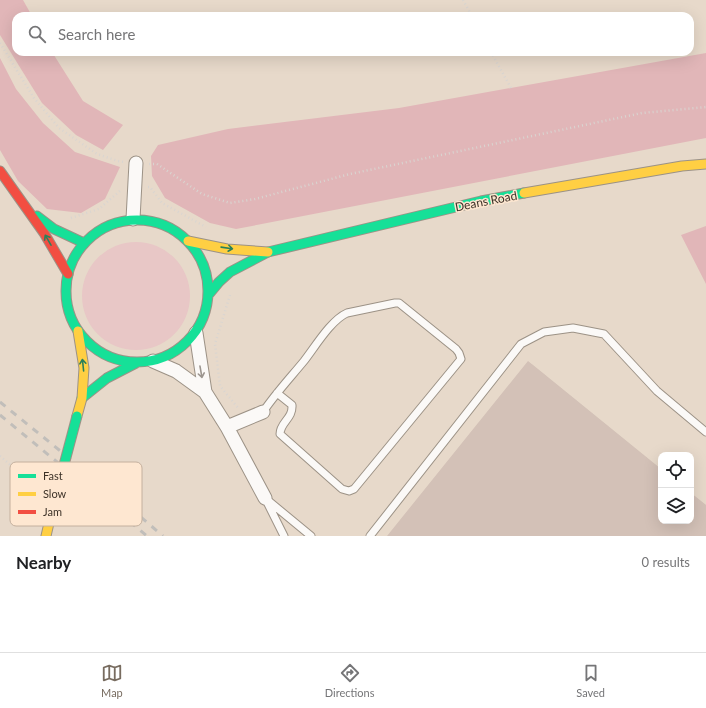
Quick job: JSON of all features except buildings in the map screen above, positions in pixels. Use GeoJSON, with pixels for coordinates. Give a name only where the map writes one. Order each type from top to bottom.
{"type":"FeatureCollection","features":[{"type":"Feature","properties":{"kind":"street"},"geometry":{"type":"LineString","coordinates":[[133,219],[136,163]]}},
{"type":"Feature","properties":{"kind":"street","name":"Deans Road"},"geometry":{"type":"LineString","coordinates":[[209,294],[230,272],[268,252],[482,201],[682,166],[706,164]]}},
{"type":"Feature","properties":{"kind":"street"},"geometry":{"type":"LineString","coordinates":[[0,171],[44,233],[68,274]]}},
{"type":"Feature","properties":{"kind":"street"},"geometry":{"type":"LineString","coordinates":[[26,208],[54,229],[84,243]]}},
{"type":"Feature","properties":{"kind":"street"},"geometry":{"type":"LineString","coordinates":[[133,219],[149,220],[163,224],[177,231],[188,241],[200,256],[207,275],[209,294],[205,314],[196,333],[184,346],[170,355],[153,361],[136,363],[113,359],[93,348],[78,331],[69,313],[66,294],[68,274],[74,257],[84,243],[106,226],[133,219]]}},
{"type":"Feature","properties":{"kind":"street","name":"Deans Road"},"geometry":{"type":"LineString","coordinates":[[188,241],[227,249],[268,252]]}},
{"type":"Feature","properties":{"kind":"street"},"geometry":{"type":"LineString","coordinates":[[65,462],[82,398],[84,368],[78,331]]}},
{"type":"Feature","properties":{"kind":"street"},"geometry":{"type":"LineString","coordinates":[[196,333],[205,392]]}},
{"type":"Feature","properties":{"kind":"street"},"geometry":{"type":"LineString","coordinates":[[153,361],[176,371],[205,392],[227,427],[265,498]]}},
{"type":"Feature","properties":{"kind":"street"},"geometry":{"type":"LineString","coordinates":[[82,398],[107,378],[136,363]]}},
{"type":"Feature","properties":{"kind":"street"},"geometry":{"type":"LineString","coordinates":[[227,427],[263,412]]}},
{"type":"Feature","properties":{"kind":"street"},"geometry":{"type":"LineString","coordinates":[[46,536],[48,526]]}},
{"type":"Feature","properties":{"kind":"lane"},"geometry":{"type":"LineString","coordinates":[[263,412],[277,393],[340,316],[347,313],[399,303],[456,349],[461,359],[354,489],[348,491],[342,489],[280,434],[280,428],[290,417],[292,405],[277,393]]}},
{"type":"Feature","properties":{"kind":"lane"},"geometry":{"type":"LineString","coordinates":[[370,536],[521,344],[544,332],[573,328],[604,334],[657,391],[706,432]]}},
{"type":"Feature","properties":{"kind":"lane"},"geometry":{"type":"LineString","coordinates":[[265,498],[284,536]]}},
{"type":"Feature","properties":{"kind":"lane"},"geometry":{"type":"LineString","coordinates":[[265,498],[311,536]]}},
{"type":"Feature","properties":{"kind":"path"},"geometry":{"type":"LineString","coordinates":[[463,0],[470,12]]}},
{"type":"Feature","properties":{"kind":"path"},"geometry":{"type":"LineString","coordinates":[[0,43],[34,98],[59,128],[97,154],[118,161],[157,164],[202,194],[230,203],[255,199],[350,174],[635,114],[706,107]]}},
{"type":"Feature","properties":{"kind":"path"},"geometry":{"type":"LineString","coordinates":[[493,56],[511,88]]}},
{"type":"Feature","properties":{"kind":"path"},"geometry":{"type":"LineString","coordinates":[[235,291],[230,296],[215,344],[220,386],[246,419]]}},
{"type":"Feature","properties":{"kind":"path"},"geometry":{"type":"LineString","coordinates":[[0,456],[10,465]]}},
{"type":"Feature","properties":{"kind":"shaded area"},"geometry":{"type":"Polygon","coordinates":[[[0,0],[23,0],[30,12],[12,12],[12,54],[0,35],[0,0]]]}},
{"type":"Feature","properties":{"kind":"shaded area"},"geometry":{"type":"Polygon","coordinates":[[[706,53],[706,138],[236,229],[210,223],[165,198],[152,176],[151,156],[158,145],[228,129],[399,108],[706,53]]]}},
{"type":"Feature","properties":{"kind":"shaded area"},"geometry":{"type":"Polygon","coordinates":[[[13,56],[55,56],[83,101],[123,125],[103,150],[76,135],[42,103],[13,56]]]}},
{"type":"Feature","properties":{"kind":"shaded area"},"geometry":{"type":"Polygon","coordinates":[[[0,58],[16,89],[43,123],[75,152],[120,167],[105,199],[81,213],[47,209],[18,181],[0,150],[0,58]]]}},
{"type":"Feature","properties":{"kind":"shaded area"},"geometry":{"type":"Polygon","coordinates":[[[706,226],[706,284],[681,235],[706,226]]]}},
{"type":"Feature","properties":{"kind":"shaded area"},"geometry":{"type":"Polygon","coordinates":[[[136,242],[157,246],[174,258],[186,275],[190,296],[186,317],[174,334],[157,346],[136,350],[115,346],[98,334],[86,317],[82,296],[86,275],[98,258],[115,246],[136,242]]]}},
{"type":"Feature","properties":{"kind":"railway"},"geometry":{"type":"LineString","coordinates":[[0,402],[74,462]]}},
{"type":"Feature","properties":{"kind":"railway"},"geometry":{"type":"LineString","coordinates":[[0,415],[57,462]]}},
{"type":"Feature","properties":{"kind":"railway"},"geometry":{"type":"LineString","coordinates":[[142,518],[163,536]]}},
{"type":"Feature","properties":{"kind":"railway"},"geometry":{"type":"LineString","coordinates":[[135,526],[147,536]]}},
{"type":"Feature","properties":{"kind":"traffic: fast"},"geometry":{"type":"LineString","coordinates":[[209,294],[230,272],[268,252],[481,201],[524,193]]}},
{"type":"Feature","properties":{"kind":"traffic: fast"},"geometry":{"type":"LineString","coordinates":[[37,216],[54,229],[84,243]]}},
{"type":"Feature","properties":{"kind":"traffic: fast"},"geometry":{"type":"LineString","coordinates":[[130,220],[144,220],[171,228],[192,246],[203,264],[207,277],[208,291],[207,305],[200,325],[182,346],[171,354],[158,359],[144,362],[130,362],[103,354],[82,336],[74,325],[69,312],[66,298],[66,284],[74,257],[92,236],[103,228],[116,223],[130,220]]}},
{"type":"Feature","properties":{"kind":"traffic: fast"},"geometry":{"type":"LineString","coordinates":[[82,398],[107,378],[136,363]]}},
{"type":"Feature","properties":{"kind":"traffic: fast"},"geometry":{"type":"LineString","coordinates":[[65,462],[77,416]]}},
{"type":"Feature","properties":{"kind":"traffic: slow"},"geometry":{"type":"LineString","coordinates":[[524,193],[682,166],[706,164]]}},
{"type":"Feature","properties":{"kind":"traffic: slow"},"geometry":{"type":"LineString","coordinates":[[188,241],[227,249],[268,252]]}},
{"type":"Feature","properties":{"kind":"traffic: slow"},"geometry":{"type":"LineString","coordinates":[[77,416],[82,398],[84,368],[78,331]]}},
{"type":"Feature","properties":{"kind":"traffic: slow"},"geometry":{"type":"LineString","coordinates":[[46,536],[48,526]]}},
{"type":"Feature","properties":{"kind":"traffic: jam"},"geometry":{"type":"LineString","coordinates":[[0,171],[44,233],[68,274]]}}]}
